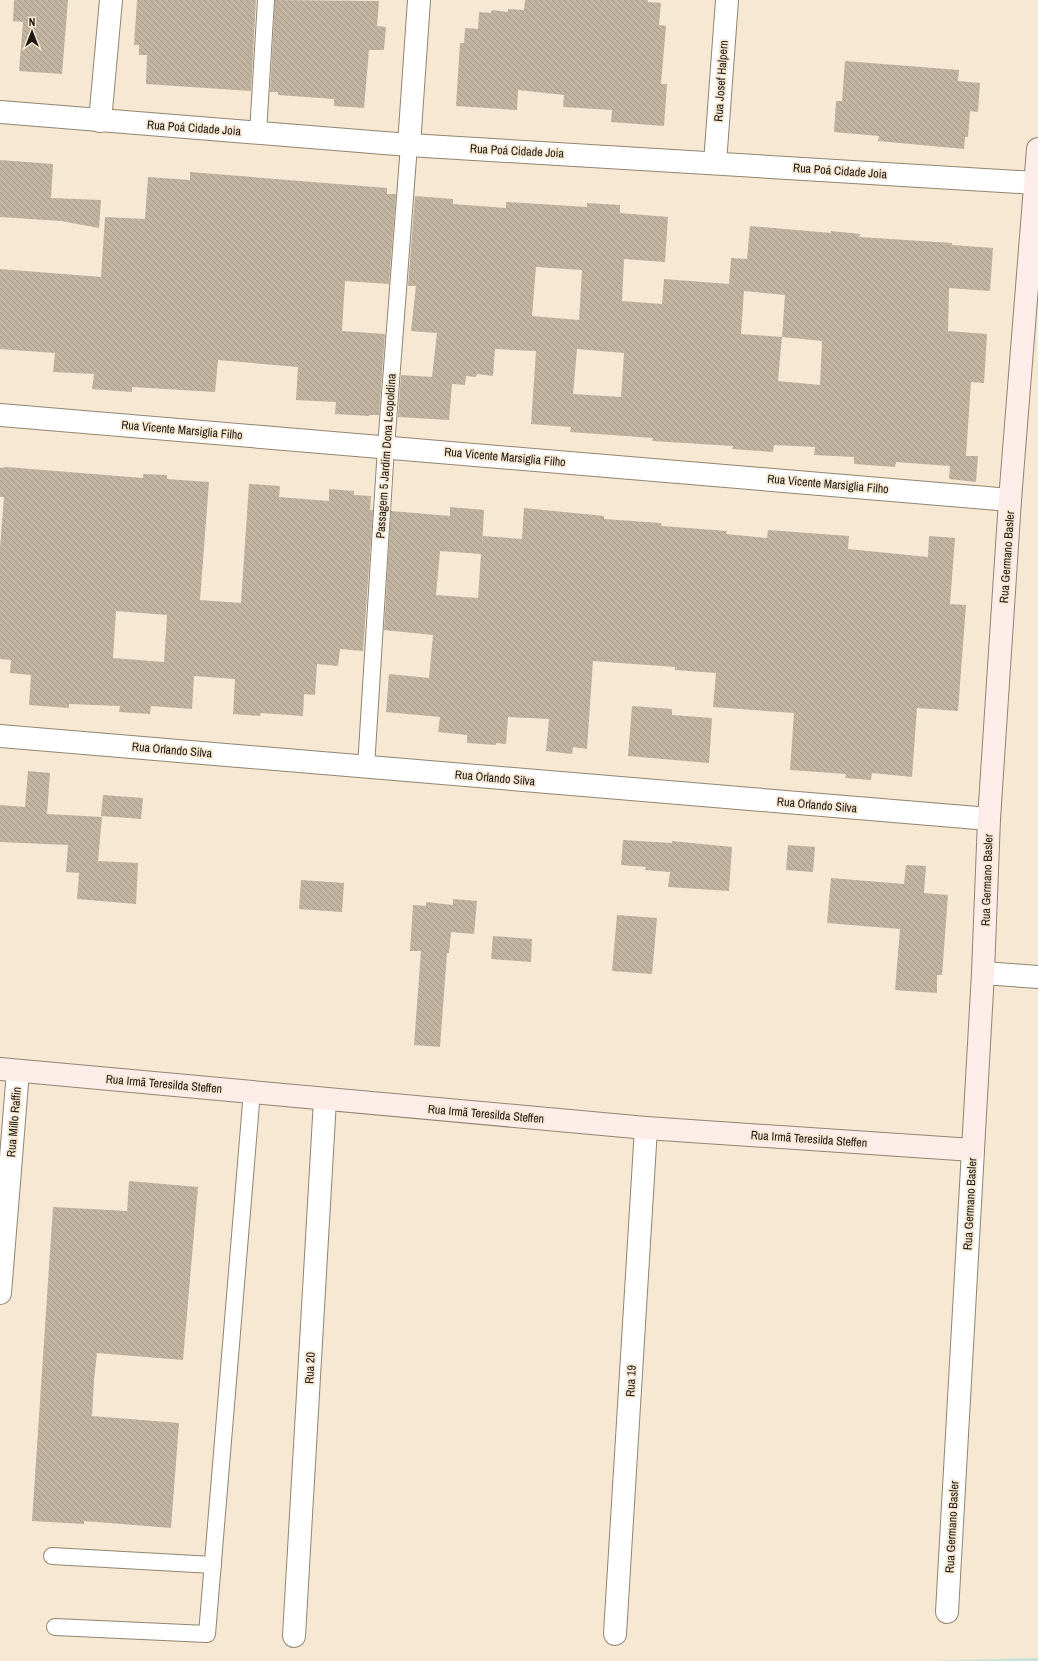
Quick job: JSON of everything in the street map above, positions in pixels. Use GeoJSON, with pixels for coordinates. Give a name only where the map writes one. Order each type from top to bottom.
{"type":"FeatureCollection","features":[{"type":"Feature","properties":{"kind":"street"},"geometry":{"type":"LineString","coordinates":[[100,121],[111,0]]}},
{"type":"Feature","properties":{"kind":"street"},"geometry":{"type":"LineString","coordinates":[[410,145],[419,0]]}},
{"type":"Feature","properties":{"kind":"street","name":"Rua Josef Halpern"},"geometry":{"type":"LineString","coordinates":[[715,163],[727,0]]}},
{"type":"Feature","properties":{"kind":"street","name":"Rua Poá Cidade Joia"},"geometry":{"type":"LineString","coordinates":[[0,112],[410,145],[1035,183]]}},
{"type":"Feature","properties":{"kind":"street","name":"Rua Germano Basler"},"geometry":{"type":"LineString","coordinates":[[947,1612],[983,973],[989,820],[1010,500],[1038,149]]}},
{"type":"Feature","properties":{"kind":"street","name":"Rua Vicente Marsiglia Filho"},"geometry":{"type":"LineString","coordinates":[[0,415],[1010,500]]}},
{"type":"Feature","properties":{"kind":"street","name":"Rua Orlando Silva"},"geometry":{"type":"LineString","coordinates":[[0,736],[989,820]]}},
{"type":"Feature","properties":{"kind":"street"},"geometry":{"type":"LineString","coordinates":[[983,973],[1038,977]]}},
{"type":"Feature","properties":{"kind":"street","name":"Rua Irmã Teresilda Steffen"},"geometry":{"type":"LineString","coordinates":[[9,1070],[252,1091],[325,1100],[646,1128],[973,1150]]}},
{"type":"Feature","properties":{"kind":"street","name":"Rua Millo Raffin"},"geometry":{"type":"LineString","coordinates":[[0,1293],[9,1070]]}},
{"type":"Feature","properties":{"kind":"street","name":"Rua 20"},"geometry":{"type":"LineString","coordinates":[[294,1636],[325,1100]]}},
{"type":"Feature","properties":{"kind":"street","name":"Rua 19"},"geometry":{"type":"LineString","coordinates":[[616,1634],[646,1128]]}},
{"type":"Feature","properties":{"kind":"lane"},"geometry":{"type":"LineString","coordinates":[[258,133],[266,0]]}},
{"type":"Feature","properties":{"kind":"lane","name":"Passagem 5 Jardim Dona Leopoldina"},"geometry":{"type":"LineString","coordinates":[[366,767],[386,447],[410,145]]}},
{"type":"Feature","properties":{"kind":"lane"},"geometry":{"type":"LineString","coordinates":[[56,1627],[207,1634],[252,1091]]}},
{"type":"Feature","properties":{"kind":"lane"},"geometry":{"type":"LineString","coordinates":[[52,1556],[213,1566]]}},
{"type":"Feature","properties":{"kind":"green space"},"geometry":{"type":"Polygon","coordinates":[[[1038,1658],[1038,1661],[931,1661],[1038,1658]]]}},
{"type":"Feature","properties":{"kind":"building"},"geometry":{"type":"Polygon","coordinates":[[[14,0],[68,0],[62,74],[19,71],[23,22],[13,21],[14,0]]]}},
{"type":"Feature","properties":{"kind":"building"},"geometry":{"type":"Polygon","coordinates":[[[137,0],[256,0],[251,91],[146,84],[147,55],[139,55],[139,45],[134,45],[137,0]]]}},
{"type":"Feature","properties":{"kind":"building"},"geometry":{"type":"Polygon","coordinates":[[[275,0],[379,1],[377,26],[386,27],[384,50],[369,50],[364,108],[334,106],[334,99],[278,95],[278,92],[270,92],[275,0]]]}},
{"type":"Feature","properties":{"kind":"building"},"geometry":{"type":"Polygon","coordinates":[[[525,0],[648,0],[648,2],[661,3],[659,25],[666,26],[661,84],[667,84],[664,126],[611,122],[612,110],[563,107],[564,95],[518,90],[517,110],[456,106],[460,43],[464,43],[465,28],[478,29],[479,12],[491,13],[492,10],[508,12],[508,9],[524,10],[525,0]]]}},
{"type":"Feature","properties":{"kind":"building"},"geometry":{"type":"Polygon","coordinates":[[[845,61],[959,70],[958,81],[980,83],[978,112],[970,111],[968,137],[965,137],[964,149],[878,141],[879,136],[834,132],[836,101],[842,101],[845,61]]]}},
{"type":"Feature","properties":{"kind":"building"},"geometry":{"type":"Polygon","coordinates":[[[0,160],[53,164],[51,198],[101,200],[99,228],[61,221],[0,217],[0,160]]]}},
{"type":"Feature","properties":{"kind":"building"},"geometry":{"type":"Polygon","coordinates":[[[190,172],[387,188],[387,194],[396,194],[389,284],[345,281],[342,331],[385,334],[379,415],[369,416],[335,414],[336,402],[296,400],[298,367],[218,360],[215,392],[132,387],[132,392],[92,389],[94,374],[53,372],[55,353],[0,349],[0,269],[101,277],[105,217],[145,219],[148,177],[190,180],[190,172]]]}},
{"type":"Feature","properties":{"kind":"building"},"geometry":{"type":"Polygon","coordinates":[[[415,196],[453,199],[453,204],[506,208],[506,202],[587,207],[587,203],[620,205],[620,213],[668,217],[665,262],[624,259],[622,301],[662,304],[664,279],[729,284],[731,258],[747,259],[750,226],[831,233],[831,231],[860,234],[859,237],[952,243],[952,245],[993,248],[990,291],[949,288],[948,331],[987,334],[984,383],[971,382],[966,456],[978,456],[976,482],[949,479],[950,466],[896,462],[895,467],[854,464],[854,457],[814,455],[815,447],[774,445],[773,452],[732,449],[733,446],[652,441],[653,438],[570,432],[571,427],[531,424],[536,351],[495,349],[493,376],[477,374],[476,377],[466,376],[465,385],[452,384],[449,420],[398,417],[401,375],[432,377],[437,333],[411,331],[416,286],[408,286],[415,196]],[[536,267],[532,316],[579,320],[582,270],[536,267]],[[744,291],[741,334],[782,337],[785,295],[744,291]],[[782,337],[778,381],[820,385],[822,341],[782,337]],[[577,349],[573,394],[621,397],[624,353],[577,349]]]}},
{"type":"Feature","properties":{"kind":"building"},"geometry":{"type":"Polygon","coordinates":[[[6,467],[143,478],[143,474],[167,475],[167,479],[209,482],[200,600],[241,603],[249,484],[280,486],[279,497],[329,501],[329,489],[354,491],[354,495],[371,496],[370,510],[373,510],[363,651],[340,649],[338,666],[317,664],[315,695],[304,694],[303,716],[261,713],[260,716],[233,714],[235,679],[194,676],[192,709],[151,706],[150,714],[119,712],[120,706],[69,704],[69,708],[29,705],[31,675],[10,673],[11,660],[0,659],[0,548],[4,497],[0,497],[0,468],[6,467]],[[116,611],[113,658],[164,662],[167,615],[116,611]]]}},
{"type":"Feature","properties":{"kind":"building"},"geometry":{"type":"Polygon","coordinates":[[[450,507],[484,510],[482,548],[483,536],[522,539],[524,508],[604,516],[604,519],[661,523],[662,526],[727,531],[726,534],[767,538],[768,530],[849,536],[848,549],[928,557],[929,536],[955,538],[950,604],[966,605],[958,711],[917,708],[912,777],[872,773],[871,780],[845,778],[846,774],[790,770],[794,713],[713,707],[716,673],[675,670],[675,667],[593,661],[587,749],[573,747],[572,754],[546,751],[549,719],[508,717],[506,744],[496,743],[496,745],[467,743],[467,735],[438,732],[440,717],[386,712],[389,674],[429,678],[433,635],[384,630],[391,511],[450,516],[450,507]],[[440,551],[436,595],[478,598],[481,554],[440,551]]]}},
{"type":"Feature","properties":{"kind":"building"},"geometry":{"type":"Polygon","coordinates":[[[632,706],[672,709],[672,715],[712,718],[709,763],[628,756],[632,706]]]}},
{"type":"Feature","properties":{"kind":"building"},"geometry":{"type":"Polygon","coordinates":[[[28,771],[50,773],[47,814],[102,817],[98,861],[138,863],[136,904],[77,899],[79,873],[66,872],[68,845],[0,842],[0,805],[25,807],[28,771]]]}},
{"type":"Feature","properties":{"kind":"building"},"geometry":{"type":"Polygon","coordinates":[[[103,795],[143,798],[141,819],[101,816],[103,795]]]}},
{"type":"Feature","properties":{"kind":"building"},"geometry":{"type":"Polygon","coordinates":[[[623,840],[672,843],[672,841],[732,847],[729,891],[668,887],[670,872],[645,870],[646,867],[621,865],[623,840]]]}},
{"type":"Feature","properties":{"kind":"building"},"geometry":{"type":"Polygon","coordinates":[[[788,845],[815,847],[813,872],[786,870],[788,845]]]}},
{"type":"Feature","properties":{"kind":"building"},"geometry":{"type":"Polygon","coordinates":[[[906,865],[926,866],[924,893],[948,895],[942,975],[937,975],[937,993],[895,990],[900,929],[827,923],[831,878],[904,884],[906,865]]]}},
{"type":"Feature","properties":{"kind":"building"},"geometry":{"type":"Polygon","coordinates":[[[301,880],[344,883],[342,912],[299,909],[301,880]]]}},
{"type":"Feature","properties":{"kind":"building"},"geometry":{"type":"Polygon","coordinates":[[[453,899],[477,901],[474,934],[451,932],[449,953],[447,953],[440,1047],[414,1045],[421,951],[410,951],[413,905],[426,906],[426,902],[453,905],[453,899]]]}},
{"type":"Feature","properties":{"kind":"building"},"geometry":{"type":"Polygon","coordinates":[[[617,915],[657,918],[652,974],[612,971],[617,915]]]}},
{"type":"Feature","properties":{"kind":"building"},"geometry":{"type":"Polygon","coordinates":[[[493,936],[532,939],[531,962],[491,959],[493,936]]]}},
{"type":"Feature","properties":{"kind":"building"},"geometry":{"type":"Polygon","coordinates":[[[129,1181],[198,1187],[183,1360],[97,1353],[94,1380],[92,1416],[179,1423],[171,1528],[84,1521],[84,1524],[32,1521],[53,1207],[127,1211],[129,1181]]]}}]}
